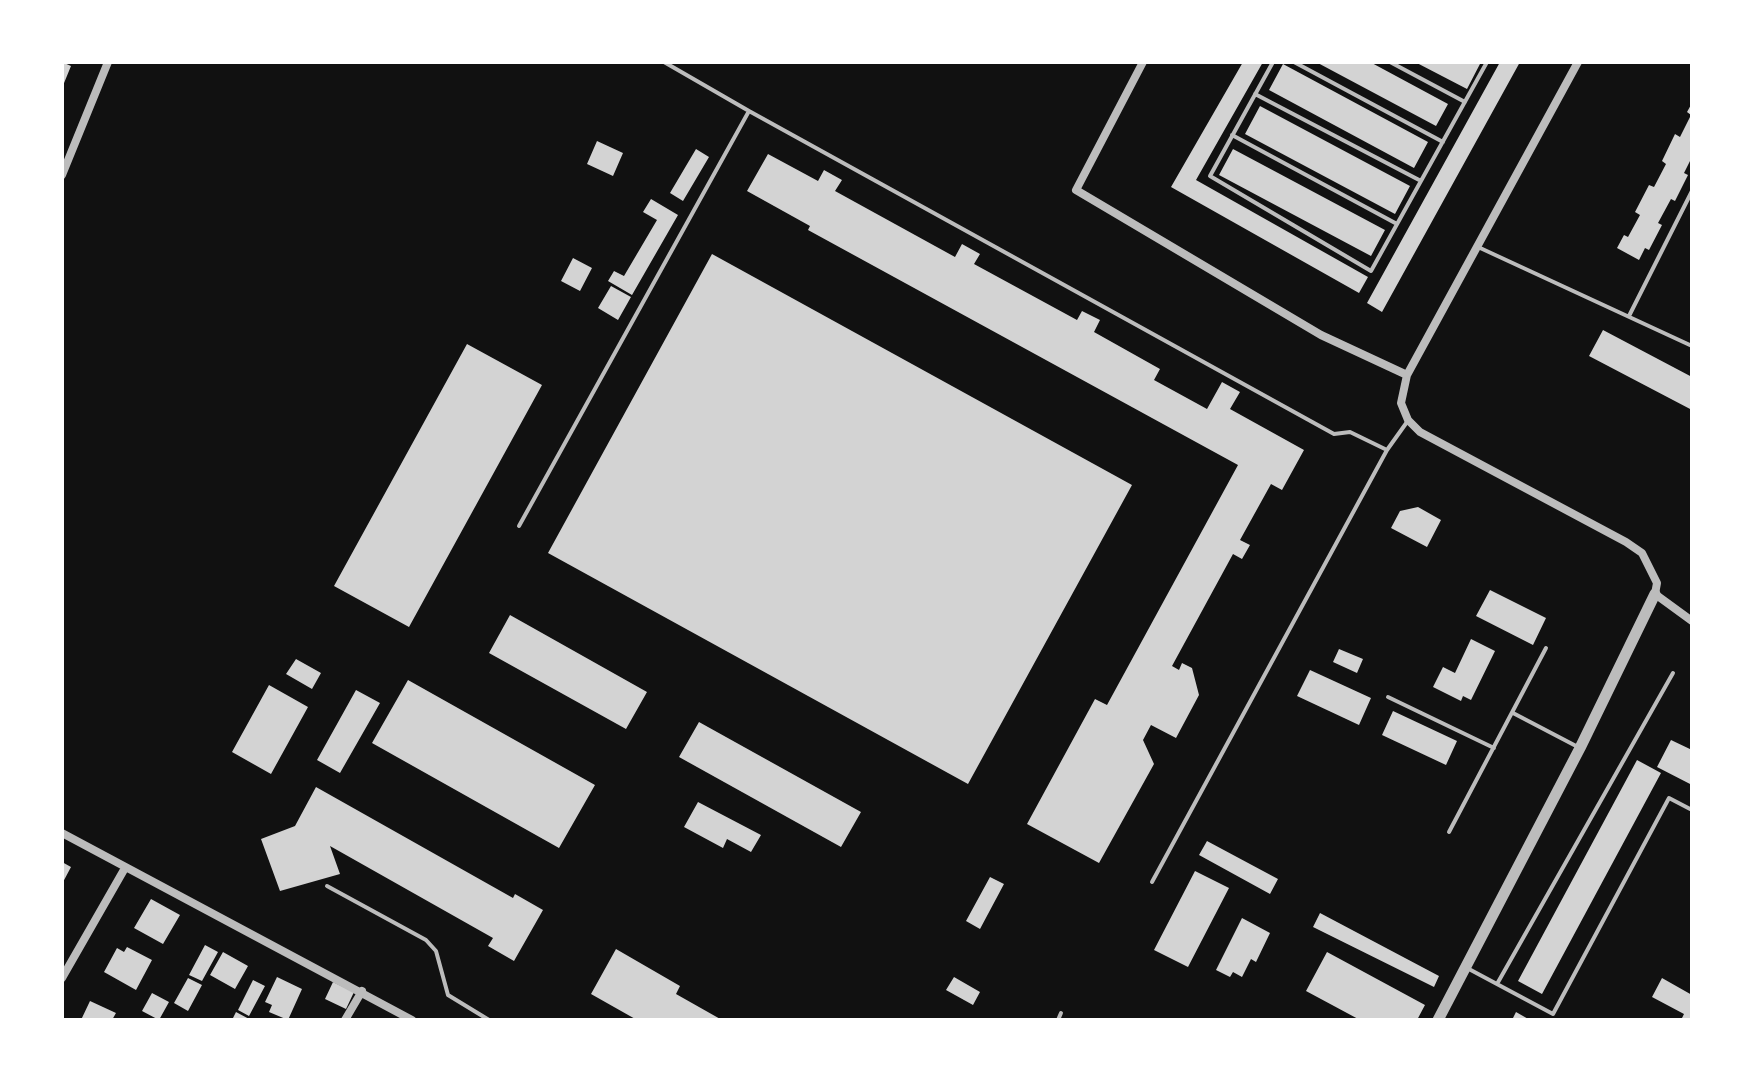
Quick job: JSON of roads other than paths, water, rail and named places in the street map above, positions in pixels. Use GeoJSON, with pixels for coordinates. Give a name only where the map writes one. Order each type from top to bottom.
{"type":"FeatureCollection","features":[{"type":"Feature","properties":{"kind":"street"},"geometry":{"type":"LineString","coordinates":[[62,175],[108,62]]}},
{"type":"Feature","properties":{"kind":"street"},"geometry":{"type":"LineString","coordinates":[[1143,62],[1076,190],[1321,335],[1407,375]]}},
{"type":"Feature","properties":{"kind":"street"},"geometry":{"type":"LineString","coordinates":[[1438,1020],[1580,748],[1655,594],[1657,583],[1642,553],[1634,547],[1420,432],[1408,420],[1401,403],[1407,375],[1578,62]]}},
{"type":"Feature","properties":{"kind":"street"},"geometry":{"type":"LineString","coordinates":[[1655,594],[1692,621]]}},
{"type":"Feature","properties":{"kind":"street"},"geometry":{"type":"LineString","coordinates":[[62,833],[412,1020]]}},
{"type":"Feature","properties":{"kind":"street"},"geometry":{"type":"LineString","coordinates":[[62,978],[125,868]]}},
{"type":"Feature","properties":{"kind":"street"},"geometry":{"type":"LineString","coordinates":[[345,1020],[362,991]]}},
{"type":"Feature","properties":{"kind":"lane"},"geometry":{"type":"LineString","coordinates":[[664,62],[1334,434],[1350,432],[1387,450]]}},
{"type":"Feature","properties":{"kind":"lane"},"geometry":{"type":"LineString","coordinates":[[1273,62],[1210,176],[1371,271],[1487,62]]}},
{"type":"Feature","properties":{"kind":"lane"},"geometry":{"type":"LineString","coordinates":[[1294,62],[1443,142]]}},
{"type":"Feature","properties":{"kind":"lane"},"geometry":{"type":"LineString","coordinates":[[1390,62],[1465,102]]}},
{"type":"Feature","properties":{"kind":"lane"},"geometry":{"type":"LineString","coordinates":[[1255,94],[1421,181]]}},
{"type":"Feature","properties":{"kind":"lane"},"geometry":{"type":"LineString","coordinates":[[519,526],[749,111]]}},
{"type":"Feature","properties":{"kind":"lane"},"geometry":{"type":"LineString","coordinates":[[1232,135],[1397,224]]}},
{"type":"Feature","properties":{"kind":"lane"},"geometry":{"type":"LineString","coordinates":[[1629,316],[1692,191]]}},
{"type":"Feature","properties":{"kind":"lane"},"geometry":{"type":"LineString","coordinates":[[1478,247],[1692,346]]}},
{"type":"Feature","properties":{"kind":"lane"},"geometry":{"type":"LineString","coordinates":[[1152,882],[1387,450],[1408,420]]}},
{"type":"Feature","properties":{"kind":"lane"},"geometry":{"type":"LineString","coordinates":[[1449,832],[1546,648]]}},
{"type":"Feature","properties":{"kind":"lane"},"geometry":{"type":"LineString","coordinates":[[1497,984],[1673,673]]}},
{"type":"Feature","properties":{"kind":"lane"},"geometry":{"type":"LineString","coordinates":[[1388,697],[1494,748]]}},
{"type":"Feature","properties":{"kind":"lane"},"geometry":{"type":"LineString","coordinates":[[1513,713],[1580,748]]}},
{"type":"Feature","properties":{"kind":"lane"},"geometry":{"type":"LineString","coordinates":[[1553,1014],[1669,798],[1692,810]]}},
{"type":"Feature","properties":{"kind":"lane"},"geometry":{"type":"LineString","coordinates":[[327,886],[426,940],[436,951],[448,995],[489,1020]]}},
{"type":"Feature","properties":{"kind":"lane"},"geometry":{"type":"LineString","coordinates":[[1465,967],[1553,1014],[1558,1020]]}},
{"type":"Feature","properties":{"kind":"lane"},"geometry":{"type":"LineString","coordinates":[[1058,1020],[1061,1013]]}}]}
